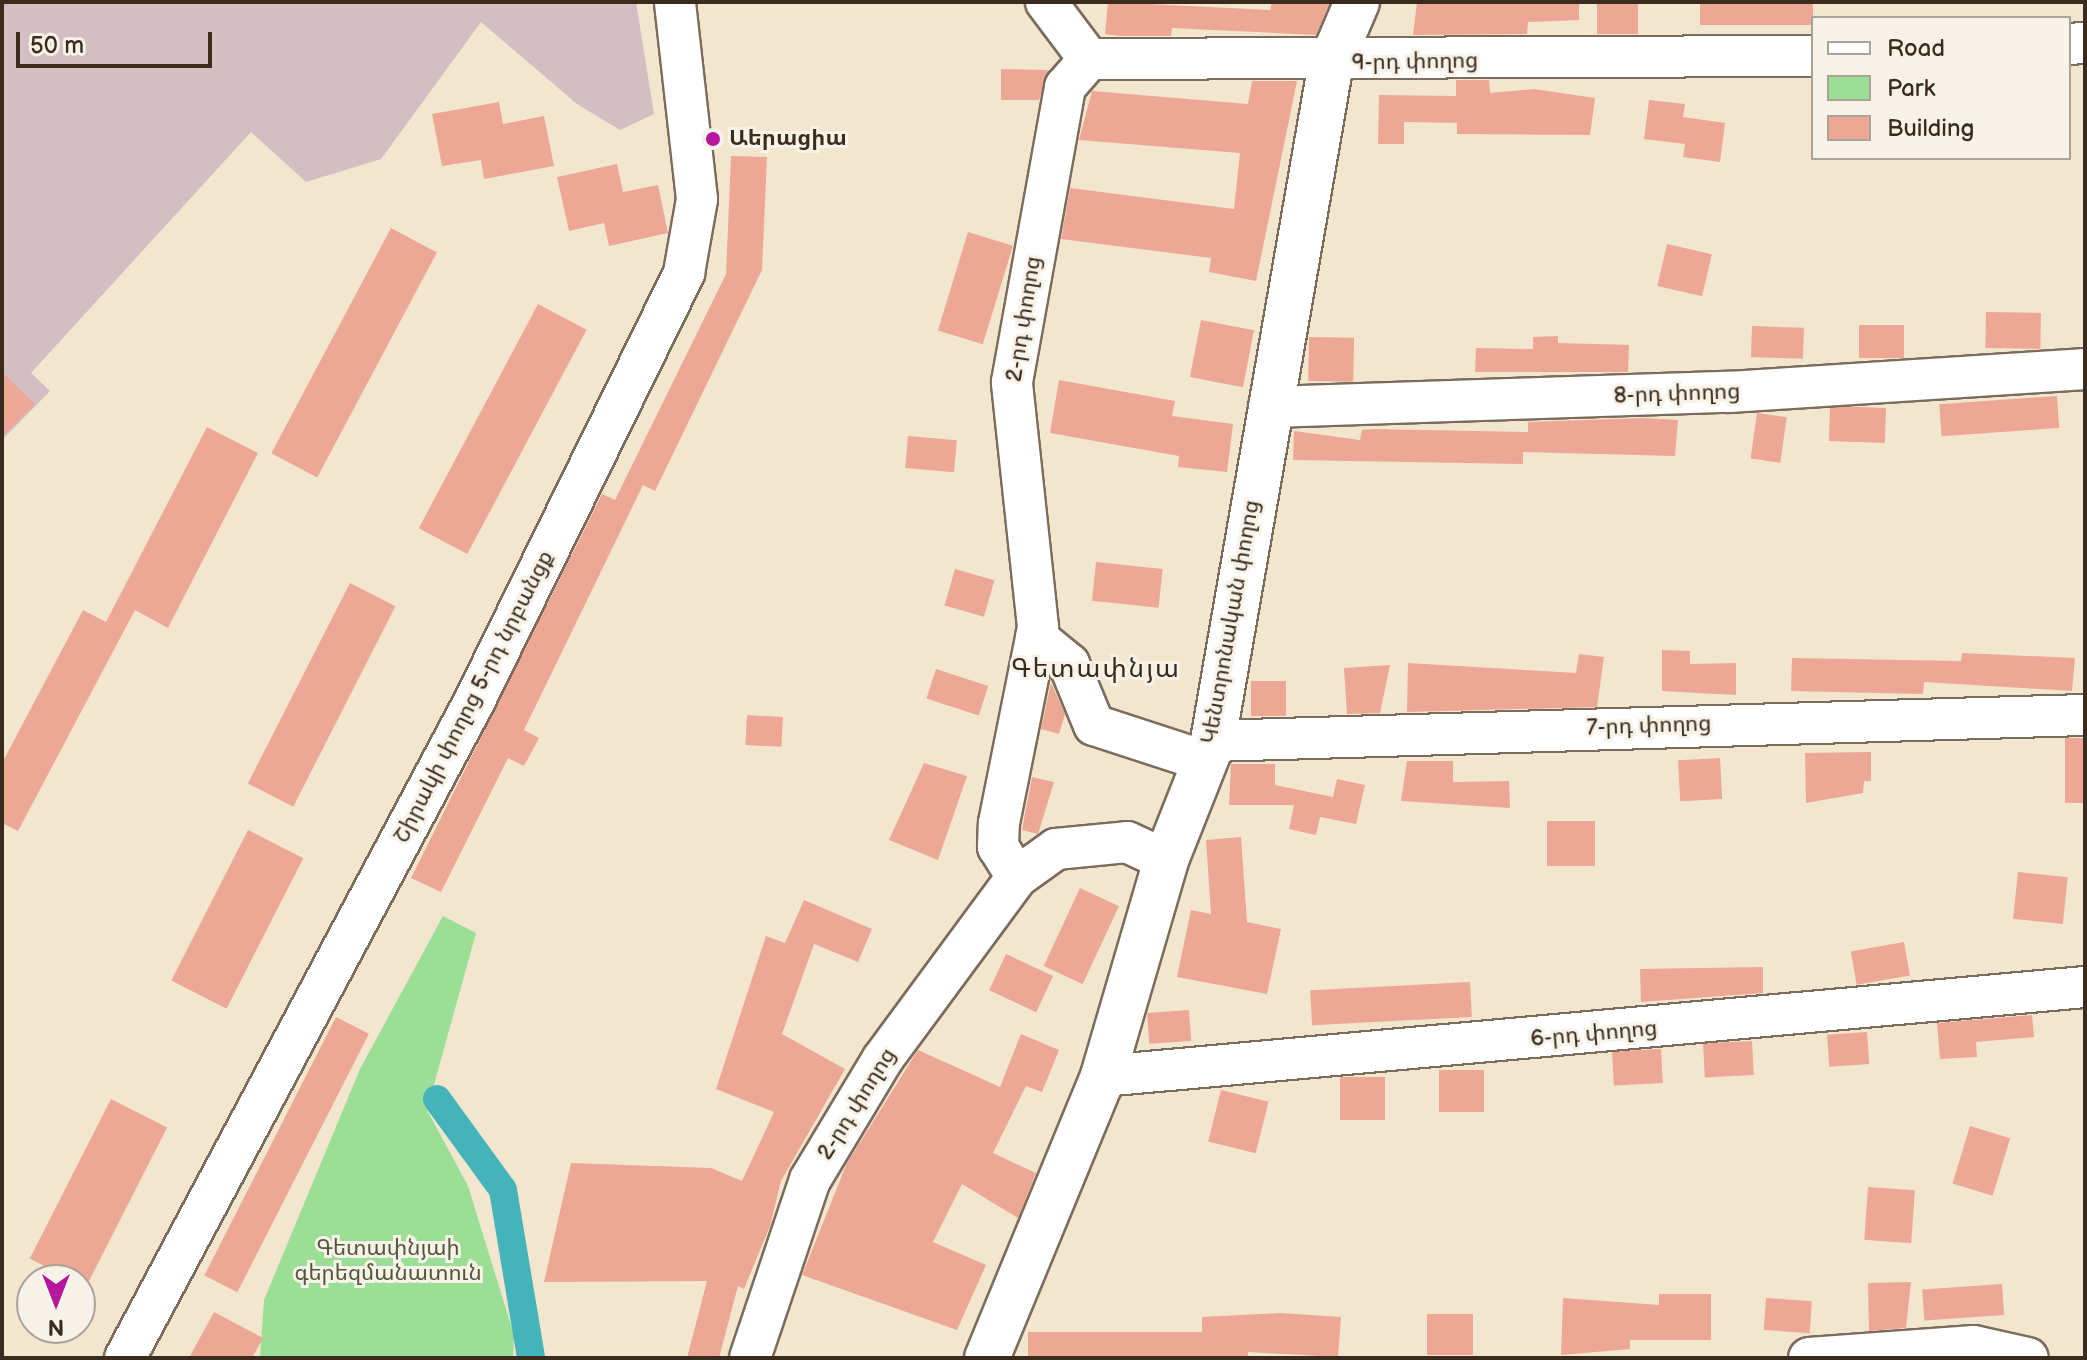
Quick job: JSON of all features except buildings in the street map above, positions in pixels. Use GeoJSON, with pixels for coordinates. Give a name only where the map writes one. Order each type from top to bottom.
{"type":"FeatureCollection","features":[{"type":"Feature","properties":{"kind":"main road","name":"Կենտրոնական փողոց"},"geometry":{"type":"LineString","coordinates":[[987,1358],[1103,1076],[1166,860],[1209,751],[1331,63],[1357,2]]}},
{"type":"Feature","properties":{"kind":"street","name":"Շիրակի փողոց 5-րդ նրբանցք"},"geometry":{"type":"LineString","coordinates":[[125,1358],[438,772],[684,273],[697,199],[675,2]]}},
{"type":"Feature","properties":{"kind":"street"},"geometry":{"type":"LineString","coordinates":[[1046,2],[1089,59]]}},
{"type":"Feature","properties":{"kind":"street","name":"9-րդ փողոց"},"geometry":{"type":"LineString","coordinates":[[1089,59],[1331,63],[1811,56]]}},
{"type":"Feature","properties":{"kind":"street","name":"2-րդ փողոց"},"geometry":{"type":"LineString","coordinates":[[1017,877],[998,847],[999,823],[1036,637],[1012,382],[1065,87],[1089,59]]}},
{"type":"Feature","properties":{"kind":"street","name":"8-րդ փողոց"},"geometry":{"type":"LineString","coordinates":[[1269,407],[1730,392],[2085,369]]}},
{"type":"Feature","properties":{"kind":"street"},"geometry":{"type":"LineString","coordinates":[[1036,637],[1069,664],[1094,725],[1209,751]]}},
{"type":"Feature","properties":{"kind":"street","name":"7-րդ փողոց"},"geometry":{"type":"LineString","coordinates":[[1209,751],[2085,715]]}},
{"type":"Feature","properties":{"kind":"street","name":"2-րդ փողոց"},"geometry":{"type":"LineString","coordinates":[[750,1358],[810,1180],[882,1060],[1017,877],[1056,849],[1127,842],[1166,860]]}},
{"type":"Feature","properties":{"kind":"street","name":"6-րդ փողոց"},"geometry":{"type":"LineString","coordinates":[[1103,1076],[2085,987]]}},
{"type":"Feature","properties":{"kind":"street"},"geometry":{"type":"LineString","coordinates":[[1809,1358],[1974,1346],[2028,1358]]}},
{"type":"Feature","properties":{"kind":"shaded area"},"geometry":{"type":"Polygon","coordinates":[[[2,2],[636,2],[654,114],[620,130],[577,104],[481,22],[381,159],[306,182],[251,132],[31,373],[50,391],[2,440],[2,2]]]}},
{"type":"Feature","properties":{"kind":"green space","name":"Գետափնյաի գերեզմանատուն"},"geometry":{"type":"Polygon","coordinates":[[[443,916],[476,933],[427,1110],[468,1186],[514,1335],[513,1358],[260,1358],[264,1300],[360,1069],[443,916]]]}},
{"type":"Feature","properties":{"kind":"waterway"},"geometry":{"type":"LineString","coordinates":[[437,1099],[503,1190],[531,1358]]}},
{"type":"Feature","properties":{"kind":"place","name":"Աերացիա"},"geometry":{"type":"Point","coordinates":[713,139]}},
{"type":"Feature","properties":{"kind":"district","name":"Գետափնյա"},"geometry":{"type":"Point","coordinates":[1096,670]}}]}
